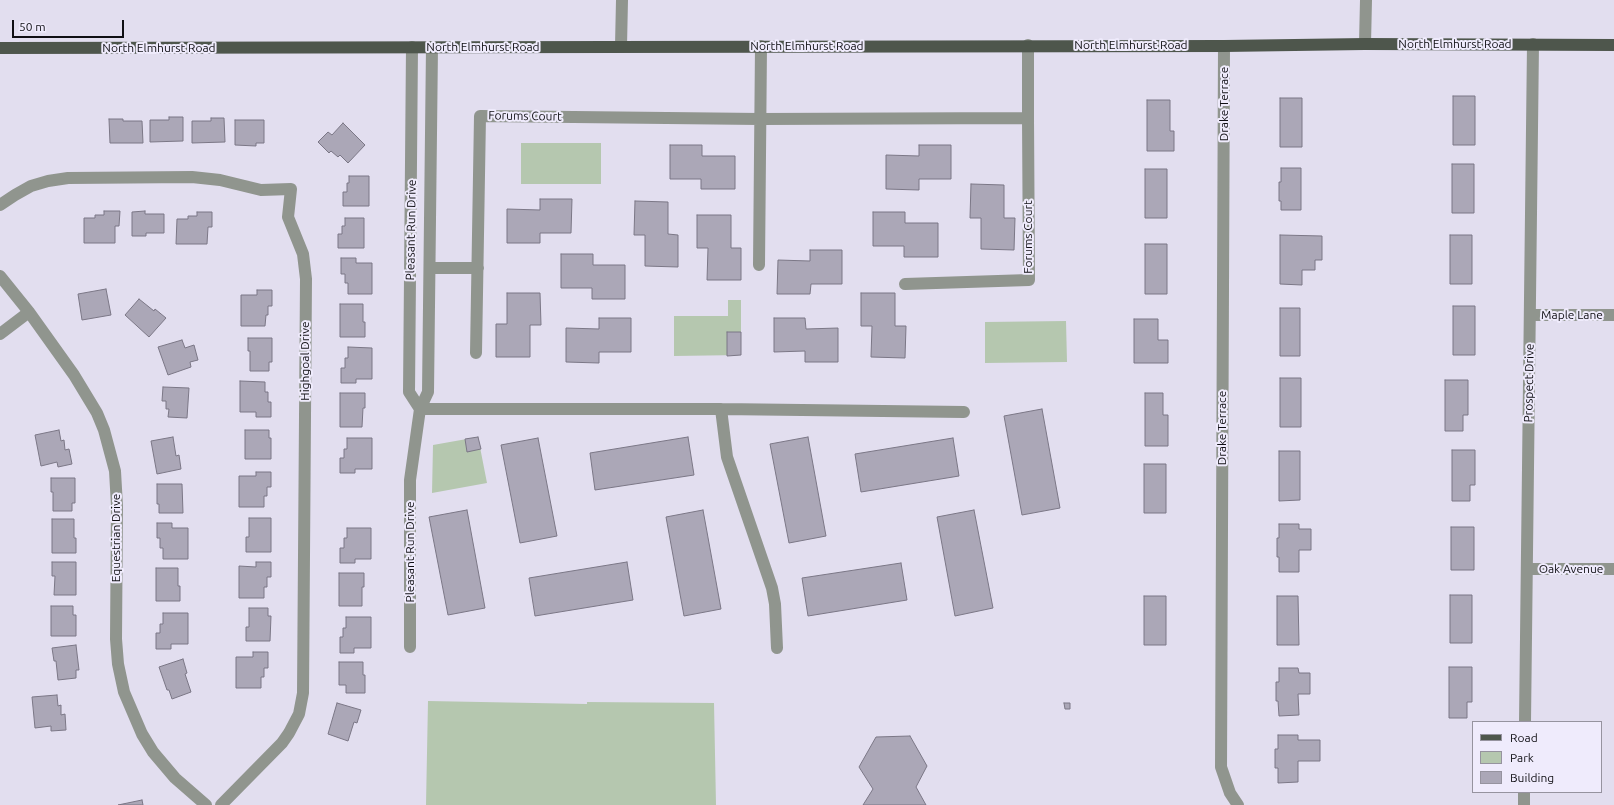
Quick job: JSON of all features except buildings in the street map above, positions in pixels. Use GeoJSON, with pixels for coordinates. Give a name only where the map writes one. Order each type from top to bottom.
{"type":"FeatureCollection","features":[{"type":"Feature","properties":{"kind":"main road","name":"North Elmhurst Road"},"geometry":{"type":"LineString","coordinates":[[0,48],[544,48],[621,46],[1224,46],[1365,44],[1614,45]]}},
{"type":"Feature","properties":{"kind":"street"},"geometry":{"type":"LineString","coordinates":[[621,46],[622,0]]}},
{"type":"Feature","properties":{"kind":"street"},"geometry":{"type":"LineString","coordinates":[[1365,44],[1366,0]]}},
{"type":"Feature","properties":{"kind":"street","name":"Prospect Drive"},"geometry":{"type":"LineString","coordinates":[[1525,721],[1533,44]]}},
{"type":"Feature","properties":{"kind":"street","name":"Forums Court"},"geometry":{"type":"LineString","coordinates":[[905,284],[1029,280],[1028,45]]}},
{"type":"Feature","properties":{"kind":"street"},"geometry":{"type":"LineString","coordinates":[[759,265],[761,46]]}},
{"type":"Feature","properties":{"kind":"street","name":"Drake Terrace"},"geometry":{"type":"LineString","coordinates":[[1224,46],[1221,767],[1230,793],[1238,805]]}},
{"type":"Feature","properties":{"kind":"street","name":"Pleasant Run Drive"},"geometry":{"type":"LineString","coordinates":[[412,47],[409,392],[420,409]]}},
{"type":"Feature","properties":{"kind":"street","name":"Pleasant Run Drive"},"geometry":{"type":"LineString","coordinates":[[410,647],[410,480],[420,409],[428,392],[432,47]]}},
{"type":"Feature","properties":{"kind":"street","name":"Forums Court"},"geometry":{"type":"LineString","coordinates":[[476,353],[480,116],[760,119],[1028,118]]}},
{"type":"Feature","properties":{"kind":"street","name":"Highgoal Drive"},"geometry":{"type":"LineString","coordinates":[[0,205],[31,186],[48,181],[68,178],[192,177],[220,180],[261,190],[291,189],[288,217],[303,254],[306,279],[303,693],[299,714],[289,733],[221,805]]}},
{"type":"Feature","properties":{"kind":"street"},"geometry":{"type":"LineString","coordinates":[[430,268],[478,268]]}},
{"type":"Feature","properties":{"kind":"street","name":"Equestrian Drive"},"geometry":{"type":"LineString","coordinates":[[0,276],[29,312],[87,395],[97,413],[110,448],[115,471],[117,506],[116,639],[118,664],[124,692],[142,734],[153,752],[175,778],[206,805]]}},
{"type":"Feature","properties":{"kind":"street"},"geometry":{"type":"LineString","coordinates":[[0,334],[29,312]]}},
{"type":"Feature","properties":{"kind":"street","name":"Maple Lane"},"geometry":{"type":"LineString","coordinates":[[1530,315],[1614,315]]}},
{"type":"Feature","properties":{"kind":"street"},"geometry":{"type":"LineString","coordinates":[[420,409],[721,409],[964,412]]}},
{"type":"Feature","properties":{"kind":"street"},"geometry":{"type":"LineString","coordinates":[[721,409],[727,457],[772,588],[775,604],[777,648]]}},
{"type":"Feature","properties":{"kind":"street","name":"Oak Avenue"},"geometry":{"type":"LineString","coordinates":[[1527,569],[1614,569]]}},
{"type":"Feature","properties":{"kind":"street"},"geometry":{"type":"LineString","coordinates":[[1524,793],[1524,805]]}},
{"type":"Feature","properties":{"kind":"green space"},"geometry":{"type":"Polygon","coordinates":[[[521,143],[601,143],[601,184],[521,184],[521,143]]]}},
{"type":"Feature","properties":{"kind":"green space"},"geometry":{"type":"Polygon","coordinates":[[[728,300],[741,300],[741,355],[674,356],[674,316],[728,316],[728,300]]]}},
{"type":"Feature","properties":{"kind":"green space"},"geometry":{"type":"Polygon","coordinates":[[[1066,321],[1067,362],[985,363],[985,322],[1066,321]]]}},
{"type":"Feature","properties":{"kind":"green space"},"geometry":{"type":"Polygon","coordinates":[[[478,437],[487,483],[432,493],[433,445],[478,437]]]}},
{"type":"Feature","properties":{"kind":"green space"},"geometry":{"type":"Polygon","coordinates":[[[428,701],[587,704],[587,702],[714,703],[716,805],[426,805],[428,701]]]}}]}
